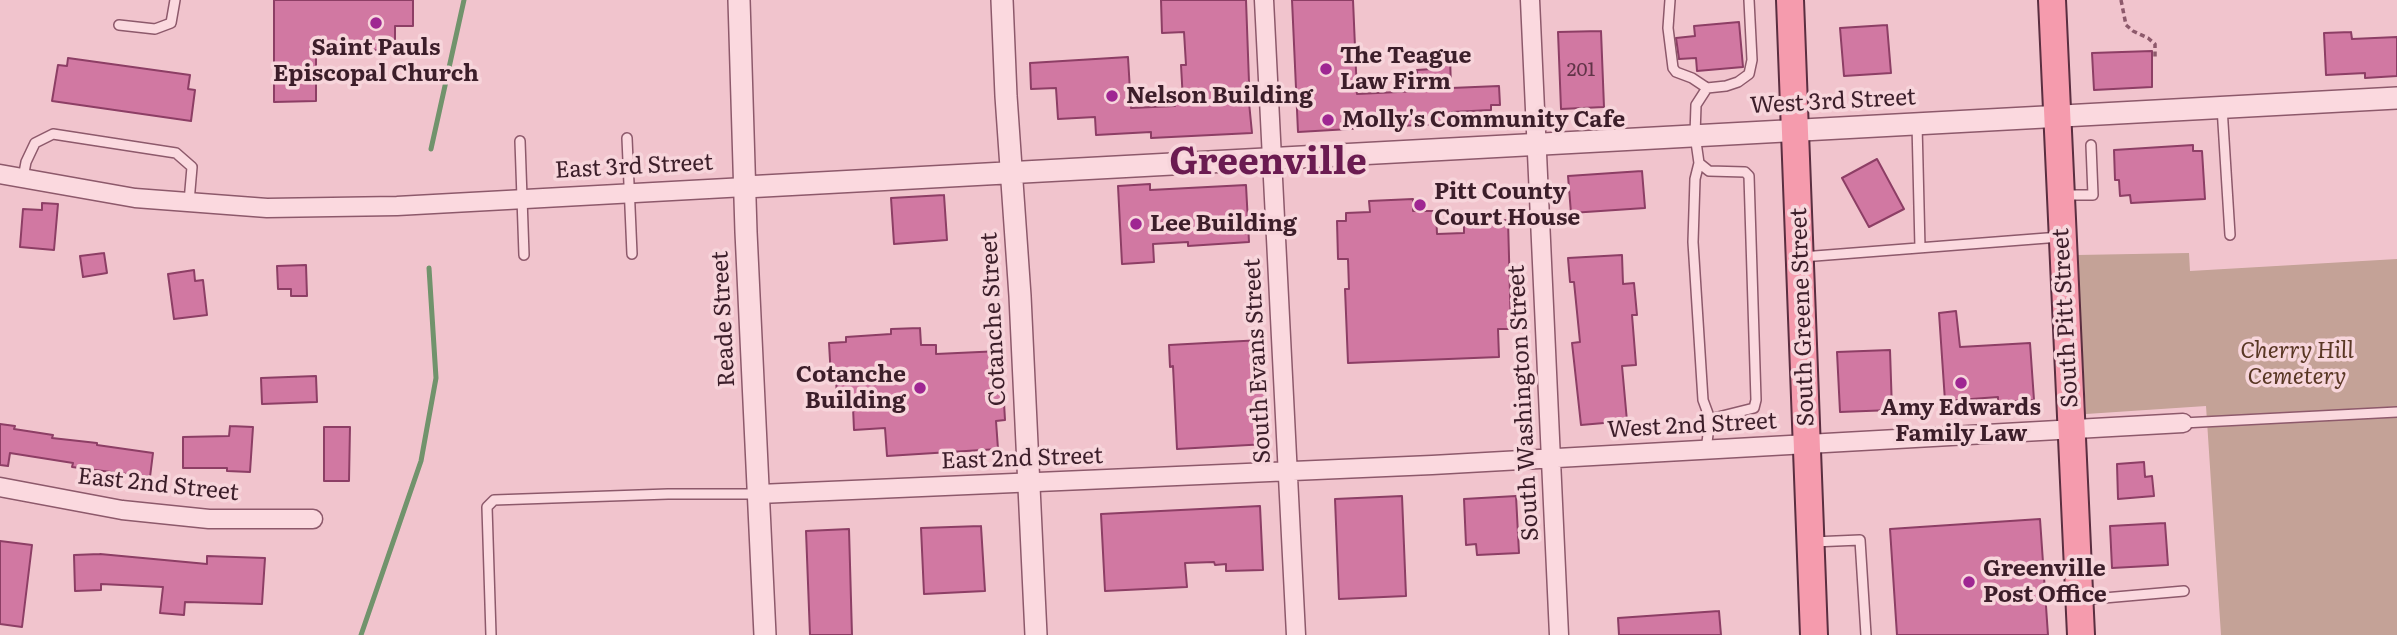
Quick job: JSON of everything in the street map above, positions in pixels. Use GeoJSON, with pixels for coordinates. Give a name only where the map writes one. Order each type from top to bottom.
{"type":"FeatureCollection","features":[{"type":"Feature","properties":{"kind":"main road","name":"South Greene Street"},"geometry":{"type":"LineString","coordinates":[[1790,0],[1814,635]]}},
{"type":"Feature","properties":{"kind":"main road","name":"South Pitt Street"},"geometry":{"type":"LineString","coordinates":[[2052,0],[2081,635]]}},
{"type":"Feature","properties":{"kind":"street","name":"Reade Street"},"geometry":{"type":"LineString","coordinates":[[739,0],[765,635]]}},
{"type":"Feature","properties":{"kind":"street","name":"Cotanche Street"},"geometry":{"type":"LineString","coordinates":[[1002,0],[1020,296],[1036,635]]}},
{"type":"Feature","properties":{"kind":"street","name":"South Evans Street"},"geometry":{"type":"LineString","coordinates":[[1264,0],[1296,635]]}},
{"type":"Feature","properties":{"kind":"street","name":"South Washington Street"},"geometry":{"type":"LineString","coordinates":[[1530,0],[1559,635]]}},
{"type":"Feature","properties":{"kind":"street","name":"West 3rd Street"},"geometry":{"type":"LineString","coordinates":[[1272,158],[2397,98]]}},
{"type":"Feature","properties":{"kind":"street","name":"East 3rd Street"},"geometry":{"type":"LineString","coordinates":[[0,174],[135,198],[267,208],[397,206],[1272,158]]}},
{"type":"Feature","properties":{"kind":"street","name":"West 2nd Street"},"geometry":{"type":"LineString","coordinates":[[1288,470],[2183,424]]}},
{"type":"Feature","properties":{"kind":"street","name":"East 2nd Street"},"geometry":{"type":"LineString","coordinates":[[759,494],[1288,470]]}},
{"type":"Feature","properties":{"kind":"street","name":"East 2nd Street"},"geometry":{"type":"LineString","coordinates":[[0,487],[122,510],[209,519],[313,519]]}},
{"type":"Feature","properties":{"kind":"lane"},"geometry":{"type":"LineString","coordinates":[[119,25],[155,29],[171,23],[175,0]]}},
{"type":"Feature","properties":{"kind":"lane"},"geometry":{"type":"LineString","coordinates":[[1670,0],[1668,28],[1673,68],[1707,88],[1726,86],[1749,74],[1752,60],[1749,0]]}},
{"type":"Feature","properties":{"kind":"lane"},"geometry":{"type":"LineString","coordinates":[[1706,450],[1710,419],[1703,400],[1693,242],[1695,179],[1699,163],[1695,135],[1696,105],[1707,88]]}},
{"type":"Feature","properties":{"kind":"lane"},"geometry":{"type":"LineString","coordinates":[[2222,107],[2230,235]]}},
{"type":"Feature","properties":{"kind":"lane"},"geometry":{"type":"LineString","coordinates":[[1917,123],[1920,248]]}},
{"type":"Feature","properties":{"kind":"lane"},"geometry":{"type":"LineString","coordinates":[[23,178],[26,162],[35,143],[53,134],[176,153],[192,167],[189,202]]}},
{"type":"Feature","properties":{"kind":"lane"},"geometry":{"type":"LineString","coordinates":[[627,138],[632,254]]}},
{"type":"Feature","properties":{"kind":"lane"},"geometry":{"type":"LineString","coordinates":[[520,141],[524,254]]}},
{"type":"Feature","properties":{"kind":"lane"},"geometry":{"type":"LineString","coordinates":[[2060,195],[2093,195],[2091,145]]}},
{"type":"Feature","properties":{"kind":"lane"},"geometry":{"type":"LineString","coordinates":[[1699,163],[1709,171],[1745,173],[1750,181],[1756,400],[1754,408],[1710,419]]}},
{"type":"Feature","properties":{"kind":"lane"},"geometry":{"type":"LineString","coordinates":[[1800,257],[2062,237]]}},
{"type":"Feature","properties":{"kind":"lane"},"geometry":{"type":"LineString","coordinates":[[2183,424],[2397,412]]}},
{"type":"Feature","properties":{"kind":"lane"},"geometry":{"type":"LineString","coordinates":[[491,635],[487,507],[494,500],[759,494]]}},
{"type":"Feature","properties":{"kind":"lane"},"geometry":{"type":"LineString","coordinates":[[1810,542],[1860,540],[1866,635]]}},
{"type":"Feature","properties":{"kind":"lane"},"geometry":{"type":"LineString","coordinates":[[2080,600],[2184,591]]}},
{"type":"Feature","properties":{"kind":"path"},"geometry":{"type":"LineString","coordinates":[[2121,0],[2126,25],[2155,44],[2155,59]]}},
{"type":"Feature","properties":{"kind":"green space","name":"Cherry Hill Cemetery"},"geometry":{"type":"Polygon","coordinates":[[[2189,253],[2190,271],[2397,259],[2397,635],[2221,635],[2206,406],[2086,414],[2077,255],[2189,253]]]}},
{"type":"Feature","properties":{"kind":"building"},"geometry":{"type":"Polygon","coordinates":[[[274,0],[413,0],[413,26],[395,26],[395,50],[316,51],[316,101],[274,102],[274,0]]]}},
{"type":"Feature","properties":{"kind":"building"},"geometry":{"type":"Polygon","coordinates":[[[1161,0],[1246,0],[1247,82],[1252,133],[1151,138],[1151,132],[1096,135],[1095,117],[1058,119],[1056,88],[1031,89],[1030,63],[1128,57],[1131,108],[1175,106],[1175,102],[1183,101],[1181,65],[1186,65],[1184,32],[1162,33],[1161,0]]]}},
{"type":"Feature","properties":{"kind":"building"},"geometry":{"type":"Polygon","coordinates":[[[1292,0],[1353,0],[1357,94],[1418,91],[1417,70],[1432,69],[1431,57],[1450,56],[1451,88],[1499,86],[1500,105],[1491,105],[1491,110],[1452,112],[1453,123],[1298,132],[1292,0]]]}},
{"type":"Feature","properties":{"kind":"building"},"geometry":{"type":"Polygon","coordinates":[[[1739,22],[1743,67],[1697,71],[1696,58],[1679,59],[1676,38],[1695,36],[1694,26],[1739,22]]]}},
{"type":"Feature","properties":{"kind":"building"},"geometry":{"type":"Polygon","coordinates":[[[1887,25],[1891,73],[1844,76],[1840,28],[1887,25]]]}},
{"type":"Feature","properties":{"kind":"building"},"geometry":{"type":"Polygon","coordinates":[[[1601,31],[1604,107],[1561,109],[1558,32],[1601,31]]]}},
{"type":"Feature","properties":{"kind":"building"},"geometry":{"type":"Polygon","coordinates":[[[2351,32],[2352,39],[2397,37],[2397,76],[2365,78],[2365,73],[2326,75],[2324,33],[2351,32]]]}},
{"type":"Feature","properties":{"kind":"building"},"geometry":{"type":"Polygon","coordinates":[[[2152,51],[2152,87],[2094,90],[2092,53],[2152,51]]]}},
{"type":"Feature","properties":{"kind":"building"},"geometry":{"type":"Polygon","coordinates":[[[68,58],[190,75],[188,89],[195,90],[191,121],[52,101],[58,65],[67,66],[68,58]]]}},
{"type":"Feature","properties":{"kind":"building"},"geometry":{"type":"Polygon","coordinates":[[[2193,145],[2193,151],[2202,151],[2205,199],[2131,203],[2130,195],[2120,196],[2119,180],[2115,180],[2114,150],[2193,145]]]}},
{"type":"Feature","properties":{"kind":"building"},"geometry":{"type":"Polygon","coordinates":[[[1877,159],[1904,209],[1869,227],[1842,178],[1877,159]]]}},
{"type":"Feature","properties":{"kind":"building"},"geometry":{"type":"Polygon","coordinates":[[[1642,171],[1645,208],[1571,213],[1568,176],[1642,171]]]}},
{"type":"Feature","properties":{"kind":"building"},"geometry":{"type":"Polygon","coordinates":[[[1150,184],[1150,190],[1246,185],[1249,242],[1188,246],[1188,242],[1153,244],[1154,262],[1122,264],[1118,186],[1150,184]]]}},
{"type":"Feature","properties":{"kind":"building"},"geometry":{"type":"Polygon","coordinates":[[[944,195],[947,240],[894,244],[891,198],[944,195]]]}},
{"type":"Feature","properties":{"kind":"building"},"geometry":{"type":"Polygon","coordinates":[[[1413,199],[1413,211],[1436,211],[1437,234],[1464,233],[1464,222],[1508,220],[1511,329],[1498,329],[1499,357],[1348,363],[1345,289],[1349,289],[1348,259],[1338,259],[1337,221],[1346,221],[1346,213],[1370,212],[1369,201],[1413,199]]]}},
{"type":"Feature","properties":{"kind":"building"},"geometry":{"type":"Polygon","coordinates":[[[42,203],[58,204],[54,250],[20,247],[23,209],[42,210],[42,203]]]}},
{"type":"Feature","properties":{"kind":"building"},"geometry":{"type":"Polygon","coordinates":[[[104,253],[107,273],[83,277],[80,256],[104,253]]]}},
{"type":"Feature","properties":{"kind":"building"},"geometry":{"type":"Polygon","coordinates":[[[1622,255],[1623,284],[1634,283],[1637,315],[1632,315],[1636,365],[1622,366],[1627,421],[1581,425],[1572,343],[1580,342],[1574,282],[1570,282],[1568,258],[1622,255]]]}},
{"type":"Feature","properties":{"kind":"building"},"geometry":{"type":"Polygon","coordinates":[[[306,265],[307,296],[291,296],[291,289],[278,289],[277,266],[306,265]]]}},
{"type":"Feature","properties":{"kind":"building"},"geometry":{"type":"Polygon","coordinates":[[[194,270],[195,281],[203,280],[207,315],[174,319],[168,274],[194,270]]]}},
{"type":"Feature","properties":{"kind":"building"},"geometry":{"type":"Polygon","coordinates":[[[1956,311],[1960,347],[2030,343],[2034,400],[1998,402],[1998,397],[1945,401],[1939,313],[1956,311]]]}},
{"type":"Feature","properties":{"kind":"building","name":"Cotanche Building"},"geometry":{"type":"Polygon","coordinates":[[[920,328],[921,345],[936,345],[936,354],[1001,351],[1005,420],[996,421],[998,449],[887,456],[885,428],[854,430],[853,407],[841,408],[841,398],[837,399],[836,377],[831,378],[829,343],[846,342],[846,337],[891,334],[891,329],[920,328]]]}},
{"type":"Feature","properties":{"kind":"building"},"geometry":{"type":"Polygon","coordinates":[[[1262,340],[1267,444],[1177,449],[1173,366],[1170,367],[1169,345],[1262,340]]]}},
{"type":"Feature","properties":{"kind":"building"},"geometry":{"type":"Polygon","coordinates":[[[1890,350],[1892,410],[1840,412],[1837,352],[1890,350]]]}},
{"type":"Feature","properties":{"kind":"building"},"geometry":{"type":"Polygon","coordinates":[[[316,376],[317,402],[262,404],[261,378],[316,376]]]}},
{"type":"Feature","properties":{"kind":"building"},"geometry":{"type":"Polygon","coordinates":[[[0,424],[53,435],[52,438],[153,453],[150,477],[72,467],[73,463],[10,453],[8,466],[0,465],[0,424]]]}},
{"type":"Feature","properties":{"kind":"building"},"geometry":{"type":"Polygon","coordinates":[[[230,426],[253,427],[250,472],[227,471],[227,468],[183,468],[183,437],[229,436],[230,426]]]}},
{"type":"Feature","properties":{"kind":"building"},"geometry":{"type":"Polygon","coordinates":[[[324,427],[350,427],[349,481],[324,481],[324,427]]]}},
{"type":"Feature","properties":{"kind":"building"},"geometry":{"type":"Polygon","coordinates":[[[2144,462],[2145,477],[2152,476],[2154,496],[2118,499],[2117,464],[2144,462]]]}},
{"type":"Feature","properties":{"kind":"building"},"geometry":{"type":"Polygon","coordinates":[[[1402,496],[1406,596],[1339,599],[1335,499],[1402,496]]]}},
{"type":"Feature","properties":{"kind":"building"},"geometry":{"type":"Polygon","coordinates":[[[1516,496],[1519,553],[1477,555],[1476,544],[1466,545],[1464,499],[1516,496]]]}},
{"type":"Feature","properties":{"kind":"building"},"geometry":{"type":"Polygon","coordinates":[[[1260,506],[1263,570],[1226,571],[1226,564],[1185,563],[1187,587],[1105,591],[1101,514],[1260,506]]]}},
{"type":"Feature","properties":{"kind":"building","name":"Greenville Post Office"},"geometry":{"type":"Polygon","coordinates":[[[2040,519],[2048,635],[1897,635],[1890,529],[2040,519]]]}},
{"type":"Feature","properties":{"kind":"building"},"geometry":{"type":"Polygon","coordinates":[[[2165,523],[2168,565],[2112,568],[2110,526],[2165,523]]]}},
{"type":"Feature","properties":{"kind":"building"},"geometry":{"type":"Polygon","coordinates":[[[981,526],[985,591],[924,594],[921,528],[981,526]]]}},
{"type":"Feature","properties":{"kind":"building"},"geometry":{"type":"Polygon","coordinates":[[[849,529],[852,635],[810,635],[806,531],[849,529]]]}},
{"type":"Feature","properties":{"kind":"building"},"geometry":{"type":"Polygon","coordinates":[[[0,541],[32,545],[22,627],[0,624],[0,541]]]}},
{"type":"Feature","properties":{"kind":"building"},"geometry":{"type":"Polygon","coordinates":[[[100,554],[207,564],[207,556],[265,558],[262,604],[185,602],[184,615],[160,613],[163,587],[101,584],[101,590],[75,591],[74,555],[100,554]]]}},
{"type":"Feature","properties":{"kind":"building"},"geometry":{"type":"Polygon","coordinates":[[[1719,611],[1721,635],[1619,635],[1618,618],[1719,611]]]}},
{"type":"Feature","properties":{"kind":"waterway"},"geometry":{"type":"LineString","coordinates":[[431,149],[464,0]]}},
{"type":"Feature","properties":{"kind":"waterway"},"geometry":{"type":"LineString","coordinates":[[361,635],[421,461],[436,378],[429,268]]}},
{"type":"Feature","properties":{"kind":"place","name":"Saint Pauls Episcopal Church"},"geometry":{"type":"Point","coordinates":[376,23]}},
{"type":"Feature","properties":{"kind":"place","name":"The Teague Law Firm"},"geometry":{"type":"Point","coordinates":[1326,69]}},
{"type":"Feature","properties":{"kind":"place","name":"Nelson Building"},"geometry":{"type":"Point","coordinates":[1112,96]}},
{"type":"Feature","properties":{"kind":"place","name":"Molly's Community Cafe"},"geometry":{"type":"Point","coordinates":[1328,120]}},
{"type":"Feature","properties":{"kind":"place","name":"Pitt County Court House"},"geometry":{"type":"Point","coordinates":[1420,205]}},
{"type":"Feature","properties":{"kind":"place","name":"Lee Building"},"geometry":{"type":"Point","coordinates":[1136,224]}},
{"type":"Feature","properties":{"kind":"place","name":"Amy Edwards Family Law"},"geometry":{"type":"Point","coordinates":[1961,383]}},
{"type":"Feature","properties":{"kind":"place","name":"Cotanche Building"},"geometry":{"type":"Point","coordinates":[920,388]}},
{"type":"Feature","properties":{"kind":"place","name":"Greenville Post Office"},"geometry":{"type":"Point","coordinates":[1969,582]}},
{"type":"Feature","properties":{"kind":"district","name":"Greenville"},"geometry":{"type":"Point","coordinates":[1268,163]}}]}
